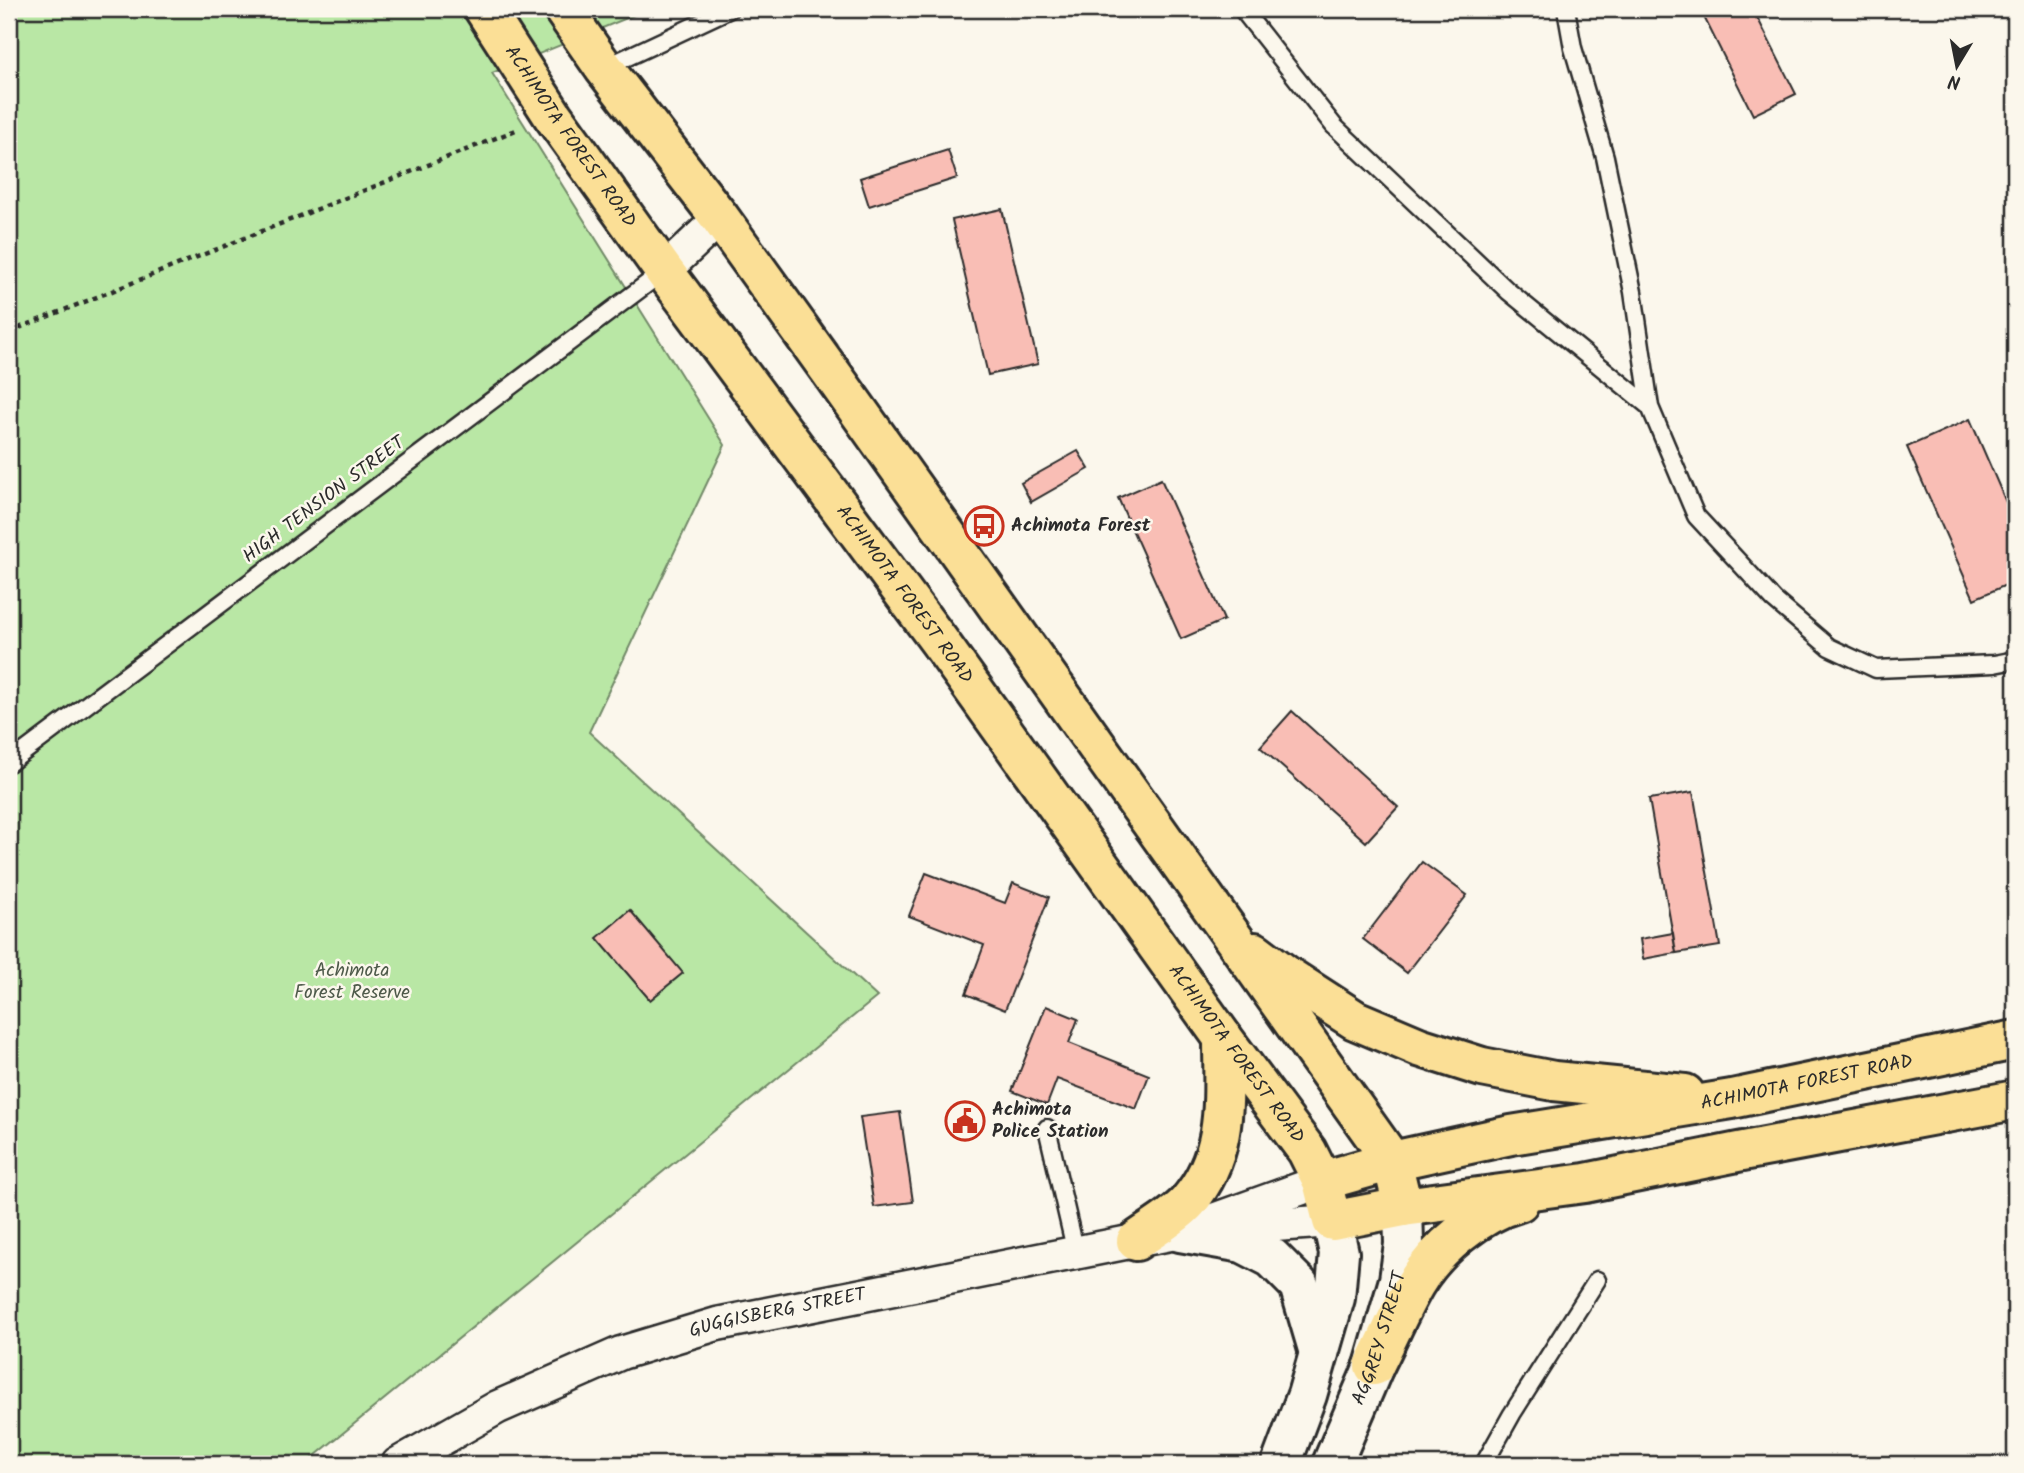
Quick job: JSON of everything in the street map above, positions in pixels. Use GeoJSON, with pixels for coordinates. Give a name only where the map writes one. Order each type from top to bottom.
{"type":"FeatureCollection","features":[{"type":"Feature","properties":{"kind":"main road","name":"ACHIMOTA FOREST ROAD"},"geometry":{"type":"LineString","coordinates":[[484,9],[553,116],[664,271],[939,641],[1223,1038],[1307,1150],[1322,1181],[1332,1221]]}},
{"type":"Feature","properties":{"kind":"main road"},"geometry":{"type":"LineString","coordinates":[[563,9],[604,68],[720,218],[1392,1161],[1404,1207]]}},
{"type":"Feature","properties":{"kind":"main road"},"geometry":{"type":"LineString","coordinates":[[1224,928],[1287,976],[1355,1020],[1419,1048],[1482,1067],[1554,1081],[1732,1099]]}},
{"type":"Feature","properties":{"kind":"main road"},"geometry":{"type":"LineString","coordinates":[[1136,1241],[1187,1204],[1217,1153],[1224,1119],[1223,1038]]}},
{"type":"Feature","properties":{"kind":"main road","name":"ACHIMOTA FOREST ROAD"},"geometry":{"type":"LineString","coordinates":[[1322,1181],[1392,1161],[1511,1135],[1732,1099],[2015,1040]]}},
{"type":"Feature","properties":{"kind":"main road"},"geometry":{"type":"LineString","coordinates":[[1281,1464],[1335,1298],[1339,1253],[1332,1221],[1404,1207],[1585,1183],[2015,1100]]}},
{"type":"Feature","properties":{"kind":"main road"},"geometry":{"type":"LineString","coordinates":[[1374,1366],[1416,1283],[1436,1256],[1465,1231],[1502,1207],[1585,1183]]}},
{"type":"Feature","properties":{"kind":"main road","name":"AGGREY STREET"},"geometry":{"type":"LineString","coordinates":[[1332,1464],[1374,1366],[1399,1280],[1404,1244],[1404,1207]]}},
{"type":"Feature","properties":{"kind":"main road"},"geometry":{"type":"LineString","coordinates":[[1180,1232],[1243,1243],[1272,1258],[1299,1285],[1319,1353]]}},
{"type":"Feature","properties":{"kind":"street"},"geometry":{"type":"LineString","coordinates":[[664,271],[720,218]]}},
{"type":"Feature","properties":{"kind":"street","name":"GUGGISBERG STREET"},"geometry":{"type":"LineString","coordinates":[[1180,1232],[1322,1181]]}},
{"type":"Feature","properties":{"kind":"street","name":"GUGGISBERG STREET"},"geometry":{"type":"LineString","coordinates":[[398,1464],[498,1407],[621,1353],[717,1324],[1180,1232],[1332,1221]]}},
{"type":"Feature","properties":{"kind":"lane"},"geometry":{"type":"LineString","coordinates":[[604,68],[730,9]]}},
{"type":"Feature","properties":{"kind":"lane"},"geometry":{"type":"LineString","coordinates":[[1242,9],[1334,126],[1508,292],[1650,407]]}},
{"type":"Feature","properties":{"kind":"lane"},"geometry":{"type":"LineString","coordinates":[[1566,9],[1573,48],[1605,157],[1633,292],[1650,407],[1696,516],[1774,600],[1829,647],[1876,669],[1994,664],[2015,660]]}},
{"type":"Feature","properties":{"kind":"lane","name":"HIGH TENSION STREET"},"geometry":{"type":"LineString","coordinates":[[9,763],[664,271]]}},
{"type":"Feature","properties":{"kind":"lane"},"geometry":{"type":"LineString","coordinates":[[1047,1128],[1076,1253]]}},
{"type":"Feature","properties":{"kind":"lane"},"geometry":{"type":"LineString","coordinates":[[1484,1464],[1512,1414],[1597,1280]]}},
{"type":"Feature","properties":{"kind":"path"},"geometry":{"type":"LineString","coordinates":[[9,332],[553,116]]}},
{"type":"Feature","properties":{"kind":"green space","name":"Achimota Forest Reserve"},"geometry":{"type":"Polygon","coordinates":[[[9,9],[649,9],[492,73],[725,445],[589,732],[877,997],[305,1464],[9,1464],[9,9]]]}},
{"type":"Feature","properties":{"kind":"building"},"geometry":{"type":"Polygon","coordinates":[[[1700,9],[1753,9],[1796,94],[1753,115],[1700,9]]]}},
{"type":"Feature","properties":{"kind":"building"},"geometry":{"type":"Polygon","coordinates":[[[948,150],[957,178],[869,206],[860,178],[948,150]]]}},
{"type":"Feature","properties":{"kind":"building"},"geometry":{"type":"Polygon","coordinates":[[[1002,209],[1038,364],[988,375],[952,220],[1002,209]]]}},
{"type":"Feature","properties":{"kind":"building"},"geometry":{"type":"Polygon","coordinates":[[[1970,419],[2015,523],[2015,581],[1974,599],[1907,447],[1970,419]]]}},
{"type":"Feature","properties":{"kind":"building"},"geometry":{"type":"Polygon","coordinates":[[[1078,451],[1089,469],[1031,502],[1021,483],[1078,451]]]}},
{"type":"Feature","properties":{"kind":"building"},"geometry":{"type":"Polygon","coordinates":[[[1161,479],[1224,620],[1181,639],[1118,498],[1161,479]]]}},
{"type":"Feature","properties":{"kind":"building"},"geometry":{"type":"Polygon","coordinates":[[[1292,711],[1398,807],[1366,842],[1260,747],[1292,711]]]}},
{"type":"Feature","properties":{"kind":"building"},"geometry":{"type":"Polygon","coordinates":[[[1693,792],[1720,946],[1676,953],[1649,799],[1693,792]]]}},
{"type":"Feature","properties":{"kind":"building"},"geometry":{"type":"Polygon","coordinates":[[[1422,862],[1467,895],[1407,973],[1363,939],[1422,862]]]}},
{"type":"Feature","properties":{"kind":"building"},"geometry":{"type":"Polygon","coordinates":[[[926,873],[1005,903],[1013,883],[1049,897],[1005,1010],[966,994],[984,945],[909,916],[926,873]]]}},
{"type":"Feature","properties":{"kind":"building"},"geometry":{"type":"Polygon","coordinates":[[[630,910],[683,973],[650,1000],[597,938],[630,910]]]}},
{"type":"Feature","properties":{"kind":"building"},"geometry":{"type":"Polygon","coordinates":[[[1673,933],[1676,953],[1643,959],[1640,939],[1673,933]]]}},
{"type":"Feature","properties":{"kind":"building"},"geometry":{"type":"Polygon","coordinates":[[[1046,1006],[1078,1019],[1069,1043],[1149,1075],[1136,1109],[1057,1079],[1047,1105],[1012,1091],[1046,1006]]]}},
{"type":"Feature","properties":{"kind":"building"},"geometry":{"type":"Polygon","coordinates":[[[900,1112],[913,1202],[874,1207],[860,1117],[900,1112]]]}},
{"type":"Feature","properties":{"kind":"place","name":"Achimota Forest"},"geometry":{"type":"Point","coordinates":[984,526]}},
{"type":"Feature","properties":{"kind":"place","name":"Achimota Police Station"},"geometry":{"type":"Point","coordinates":[965,1121]}}]}
